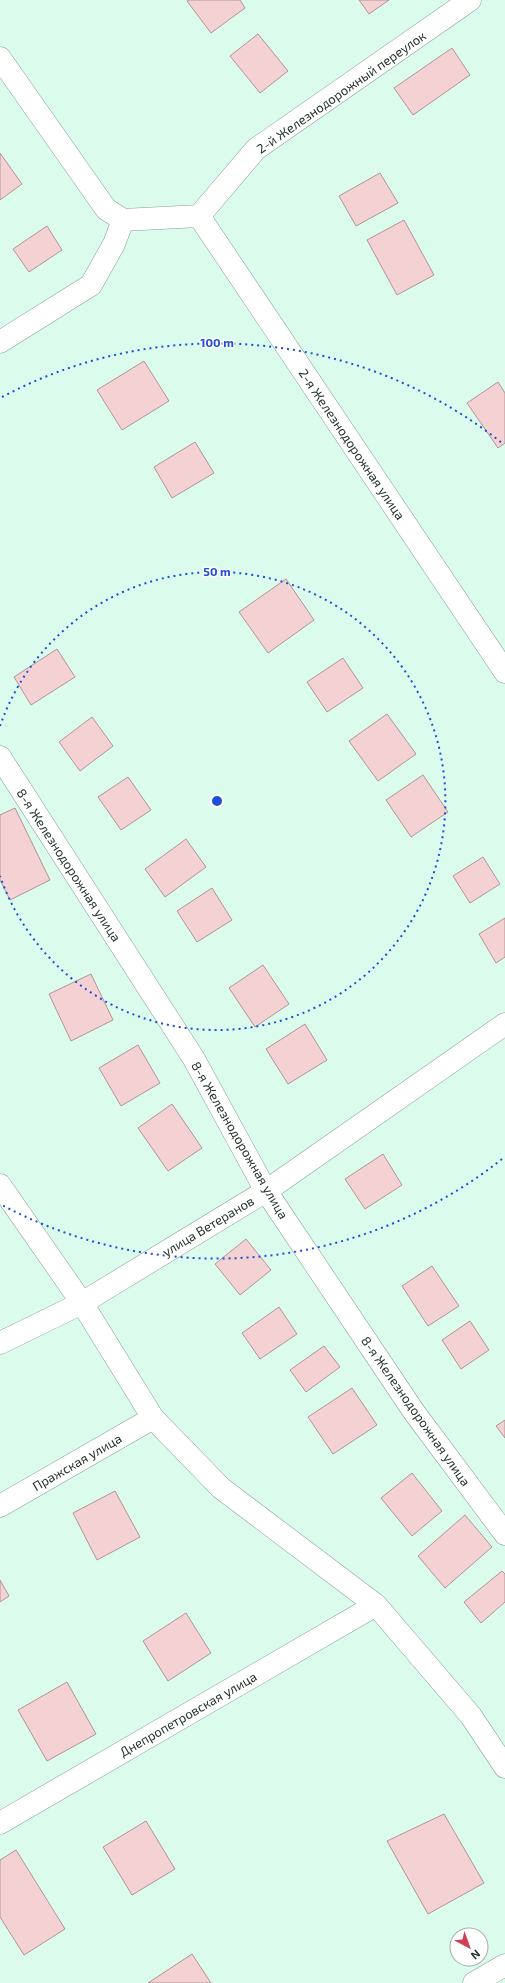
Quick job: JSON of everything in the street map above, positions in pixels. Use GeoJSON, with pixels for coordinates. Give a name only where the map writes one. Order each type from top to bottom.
{"type":"FeatureCollection","features":[{"type":"Feature","properties":{"kind":"street","name":"2-й Железнодорожный переулок"},"geometry":{"type":"LineString","coordinates":[[199,216],[256,149],[470,0]]}},
{"type":"Feature","properties":{"kind":"street"},"geometry":{"type":"LineString","coordinates":[[0,58],[106,209],[123,220],[199,216]]}},
{"type":"Feature","properties":{"kind":"street","name":"2-я Железнодорожная улица"},"geometry":{"type":"LineString","coordinates":[[199,216],[505,672]]}},
{"type":"Feature","properties":{"kind":"street"},"geometry":{"type":"LineString","coordinates":[[0,342],[91,285],[114,244],[123,220]]}},
{"type":"Feature","properties":{"kind":"street","name":"8-я Железнодорожная улица"},"geometry":{"type":"LineString","coordinates":[[0,758],[194,1059],[266,1191],[414,1412],[505,1534]]}},
{"type":"Feature","properties":{"kind":"street","name":"улица Ветеранов"},"geometry":{"type":"LineString","coordinates":[[0,1343],[82,1303],[266,1191],[505,1024]]}},
{"type":"Feature","properties":{"kind":"street"},"geometry":{"type":"LineString","coordinates":[[0,1185],[82,1303],[153,1418],[221,1488],[376,1605],[471,1716],[505,1767]]}},
{"type":"Feature","properties":{"kind":"street","name":"Пражская улица"},"geometry":{"type":"LineString","coordinates":[[0,1506],[153,1418]]}},
{"type":"Feature","properties":{"kind":"street","name":"Днепропетровская улица"},"geometry":{"type":"LineString","coordinates":[[0,1823],[376,1605]]}},
{"type":"Feature","properties":{"kind":"street"},"geometry":{"type":"LineString","coordinates":[[474,1983],[505,1965]]}},
{"type":"Feature","properties":{"kind":"building"},"geometry":{"type":"Polygon","coordinates":[[[240,0],[245,8],[211,33],[187,1],[240,0]]]}},
{"type":"Feature","properties":{"kind":"building"},"geometry":{"type":"Polygon","coordinates":[[[359,0],[389,0],[369,14],[359,0]]]}},
{"type":"Feature","properties":{"kind":"building"},"geometry":{"type":"Polygon","coordinates":[[[258,34],[288,71],[260,93],[230,56],[258,34]]]}},
{"type":"Feature","properties":{"kind":"building"},"geometry":{"type":"Polygon","coordinates":[[[452,48],[470,75],[413,115],[394,88],[452,48]]]}},
{"type":"Feature","properties":{"kind":"building"},"geometry":{"type":"Polygon","coordinates":[[[0,153],[22,184],[0,200],[0,153]]]}},
{"type":"Feature","properties":{"kind":"building"},"geometry":{"type":"Polygon","coordinates":[[[380,173],[398,203],[356,226],[339,196],[380,173]]]}},
{"type":"Feature","properties":{"kind":"building"},"geometry":{"type":"Polygon","coordinates":[[[404,220],[434,275],[397,295],[367,240],[404,220]]]}},
{"type":"Feature","properties":{"kind":"building"},"geometry":{"type":"Polygon","coordinates":[[[47,226],[62,250],[29,272],[13,249],[47,226]]]}},
{"type":"Feature","properties":{"kind":"building"},"geometry":{"type":"Polygon","coordinates":[[[144,361],[169,401],[122,430],[97,390],[144,361]]]}},
{"type":"Feature","properties":{"kind":"building"},"geometry":{"type":"Polygon","coordinates":[[[498,382],[505,393],[505,443],[498,448],[467,403],[498,382]]]}},
{"type":"Feature","properties":{"kind":"building"},"geometry":{"type":"Polygon","coordinates":[[[195,442],[214,473],[172,498],[154,467],[195,442]]]}},
{"type":"Feature","properties":{"kind":"building"},"geometry":{"type":"Polygon","coordinates":[[[286,579],[314,620],[268,653],[239,612],[286,579]]]}},
{"type":"Feature","properties":{"kind":"building"},"geometry":{"type":"Polygon","coordinates":[[[57,649],[75,677],[31,705],[14,677],[57,649]]]}},
{"type":"Feature","properties":{"kind":"building"},"geometry":{"type":"Polygon","coordinates":[[[343,658],[363,688],[327,712],[307,682],[343,658]]]}},
{"type":"Feature","properties":{"kind":"building"},"geometry":{"type":"Polygon","coordinates":[[[387,714],[416,754],[378,781],[349,741],[387,714]]]}},
{"type":"Feature","properties":{"kind":"building"},"geometry":{"type":"Polygon","coordinates":[[[92,717],[113,746],[80,771],[59,742],[92,717]]]}},
{"type":"Feature","properties":{"kind":"building"},"geometry":{"type":"Polygon","coordinates":[[[423,775],[448,812],[411,837],[386,800],[423,775]]]}},
{"type":"Feature","properties":{"kind":"building"},"geometry":{"type":"Polygon","coordinates":[[[128,777],[151,810],[121,830],[98,797],[128,777]]]}},
{"type":"Feature","properties":{"kind":"building"},"geometry":{"type":"Polygon","coordinates":[[[15,808],[50,880],[10,900],[0,880],[0,815],[15,808]]]}},
{"type":"Feature","properties":{"kind":"building"},"geometry":{"type":"Polygon","coordinates":[[[186,839],[206,867],[165,897],[145,869],[186,839]]]}},
{"type":"Feature","properties":{"kind":"building"},"geometry":{"type":"Polygon","coordinates":[[[483,857],[500,884],[470,903],[453,876],[483,857]]]}},
{"type":"Feature","properties":{"kind":"building"},"geometry":{"type":"Polygon","coordinates":[[[212,888],[232,920],[197,942],[177,911],[212,888]]]}},
{"type":"Feature","properties":{"kind":"building"},"geometry":{"type":"Polygon","coordinates":[[[505,918],[505,957],[496,963],[479,934],[505,918]]]}},
{"type":"Feature","properties":{"kind":"building"},"geometry":{"type":"Polygon","coordinates":[[[263,965],[289,1004],[255,1027],[229,988],[263,965]]]}},
{"type":"Feature","properties":{"kind":"building"},"geometry":{"type":"Polygon","coordinates":[[[91,974],[113,1020],[71,1041],[49,994],[91,974]]]}},
{"type":"Feature","properties":{"kind":"building"},"geometry":{"type":"Polygon","coordinates":[[[305,1024],[327,1060],[288,1084],[266,1049],[305,1024]]]}},
{"type":"Feature","properties":{"kind":"building"},"geometry":{"type":"Polygon","coordinates":[[[138,1045],[160,1083],[121,1106],[99,1068],[138,1045]]]}},
{"type":"Feature","properties":{"kind":"building"},"geometry":{"type":"Polygon","coordinates":[[[172,1104],[202,1148],[168,1171],[138,1128],[172,1104]]]}},
{"type":"Feature","properties":{"kind":"building"},"geometry":{"type":"Polygon","coordinates":[[[383,1154],[402,1185],[365,1209],[345,1179],[383,1154]]]}},
{"type":"Feature","properties":{"kind":"building"},"geometry":{"type":"Polygon","coordinates":[[[246,1239],[271,1270],[240,1295],[215,1264],[246,1239]]]}},
{"type":"Feature","properties":{"kind":"building"},"geometry":{"type":"Polygon","coordinates":[[[432,1266],[459,1306],[428,1326],[402,1286],[432,1266]]]}},
{"type":"Feature","properties":{"kind":"building"},"geometry":{"type":"Polygon","coordinates":[[[279,1307],[297,1334],[260,1359],[242,1333],[279,1307]]]}},
{"type":"Feature","properties":{"kind":"building"},"geometry":{"type":"Polygon","coordinates":[[[470,1321],[489,1350],[461,1369],[442,1340],[470,1321]]]}},
{"type":"Feature","properties":{"kind":"building"},"geometry":{"type":"Polygon","coordinates":[[[324,1346],[340,1367],[306,1392],[290,1370],[324,1346]]]}},
{"type":"Feature","properties":{"kind":"building"},"geometry":{"type":"Polygon","coordinates":[[[352,1388],[377,1425],[333,1454],[308,1417],[352,1388]]]}},
{"type":"Feature","properties":{"kind":"building"},"geometry":{"type":"Polygon","coordinates":[[[505,1420],[505,1438],[496,1426],[505,1420]]]}},
{"type":"Feature","properties":{"kind":"building"},"geometry":{"type":"Polygon","coordinates":[[[412,1473],[442,1511],[412,1536],[381,1498],[412,1473]]]}},
{"type":"Feature","properties":{"kind":"building"},"geometry":{"type":"Polygon","coordinates":[[[115,1491],[140,1537],[97,1560],[73,1513],[115,1491]]]}},
{"type":"Feature","properties":{"kind":"building"},"geometry":{"type":"Polygon","coordinates":[[[465,1515],[492,1547],[445,1588],[418,1556],[465,1515]]]}},
{"type":"Feature","properties":{"kind":"building"},"geometry":{"type":"Polygon","coordinates":[[[502,1571],[505,1574],[505,1602],[481,1623],[464,1602],[502,1571]]]}},
{"type":"Feature","properties":{"kind":"building"},"geometry":{"type":"Polygon","coordinates":[[[0,1580],[9,1596],[0,1602],[0,1580]]]}},
{"type":"Feature","properties":{"kind":"building"},"geometry":{"type":"Polygon","coordinates":[[[186,1613],[211,1653],[168,1681],[143,1641],[186,1613]]]}},
{"type":"Feature","properties":{"kind":"building"},"geometry":{"type":"Polygon","coordinates":[[[67,1682],[96,1734],[47,1761],[18,1710],[67,1682]]]}},
{"type":"Feature","properties":{"kind":"building"},"geometry":{"type":"Polygon","coordinates":[[[444,1814],[484,1883],[428,1914],[387,1841],[444,1814]]]}},
{"type":"Feature","properties":{"kind":"building"},"geometry":{"type":"Polygon","coordinates":[[[146,1821],[175,1869],[132,1895],[103,1847],[146,1821]]]}},
{"type":"Feature","properties":{"kind":"building"},"geometry":{"type":"Polygon","coordinates":[[[16,1850],[65,1929],[24,1955],[0,1917],[0,1860],[16,1850]]]}},
{"type":"Feature","properties":{"kind":"building"},"geometry":{"type":"Polygon","coordinates":[[[192,1954],[211,1983],[148,1983],[192,1954]]]}}]}
